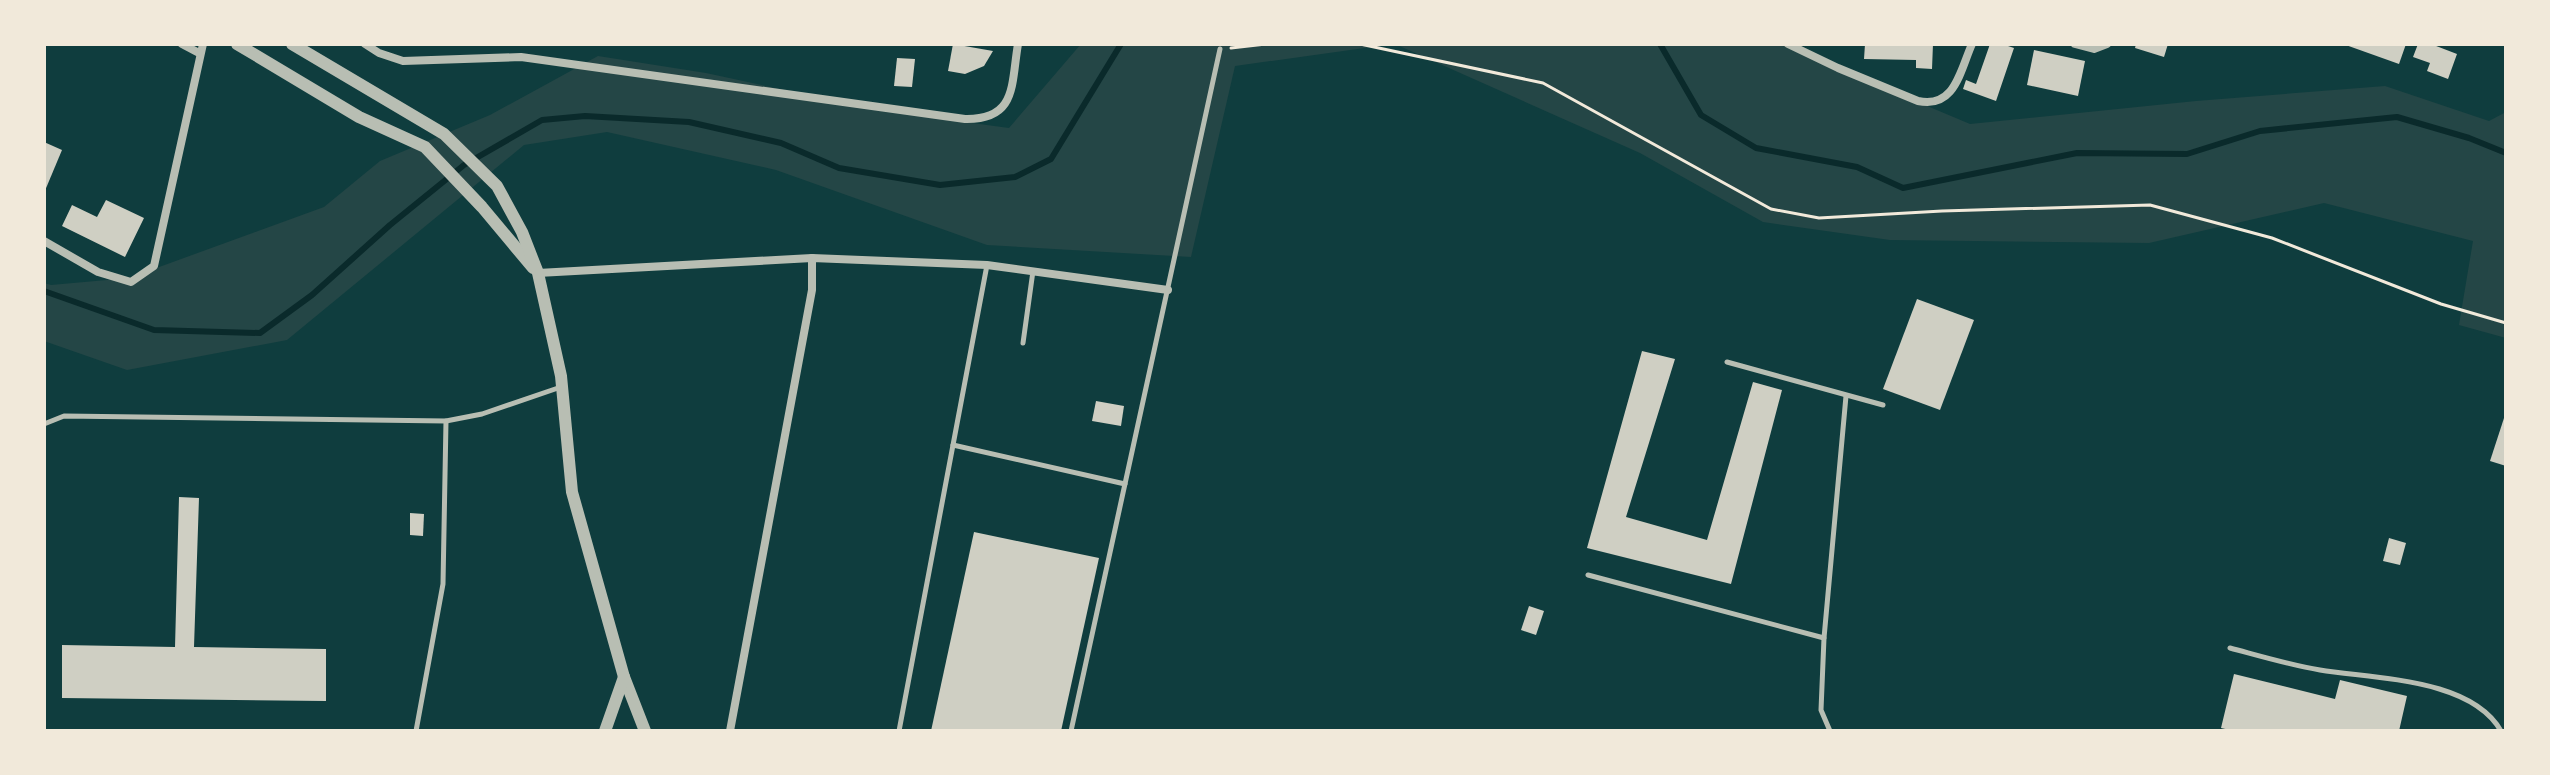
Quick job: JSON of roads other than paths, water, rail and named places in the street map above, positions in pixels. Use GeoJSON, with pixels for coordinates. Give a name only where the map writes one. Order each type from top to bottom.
{"type":"FeatureCollection","features":[{"type":"Feature","properties":{"kind":"street"},"geometry":{"type":"LineString","coordinates":[[182,44],[199,53]]}},
{"type":"Feature","properties":{"kind":"street"},"geometry":{"type":"LineString","coordinates":[[44,241],[98,272],[131,282],[154,266],[203,44]]}},
{"type":"Feature","properties":{"kind":"street"},"geometry":{"type":"LineString","coordinates":[[237,44],[359,117],[425,147],[538,273]]}},
{"type":"Feature","properties":{"kind":"street"},"geometry":{"type":"LineString","coordinates":[[292,44],[444,134],[497,186],[522,232],[538,273],[562,386],[572,492],[624,677],[645,731]]}},
{"type":"Feature","properties":{"kind":"street"},"geometry":{"type":"LineString","coordinates":[[365,44],[379,53],[403,61],[521,57],[965,119],[984,119],[996,115],[1006,103],[1018,44]]}},
{"type":"Feature","properties":{"kind":"street"},"geometry":{"type":"LineString","coordinates":[[1788,44],[1918,101],[1932,103],[1945,99],[1952,90],[1972,44]]}},
{"type":"Feature","properties":{"kind":"street"},"geometry":{"type":"LineString","coordinates":[[2075,44],[2094,49],[2107,44]]}},
{"type":"Feature","properties":{"kind":"street"},"geometry":{"type":"LineString","coordinates":[[538,273],[812,258],[987,265],[1168,290]]}},
{"type":"Feature","properties":{"kind":"street"},"geometry":{"type":"LineString","coordinates":[[730,731],[812,290],[812,258]]}},
{"type":"Feature","properties":{"kind":"street"},"geometry":{"type":"LineString","coordinates":[[605,731],[624,677]]}},
{"type":"Feature","properties":{"kind":"lane"},"geometry":{"type":"LineString","coordinates":[[1071,731],[1220,49]]}},
{"type":"Feature","properties":{"kind":"lane"},"geometry":{"type":"LineString","coordinates":[[899,731],[987,265]]}},
{"type":"Feature","properties":{"kind":"lane"},"geometry":{"type":"LineString","coordinates":[[1023,343],[1033,271]]}},
{"type":"Feature","properties":{"kind":"lane"},"geometry":{"type":"LineString","coordinates":[[1727,362],[1883,405]]}},
{"type":"Feature","properties":{"kind":"lane"},"geometry":{"type":"LineString","coordinates":[[44,424],[64,416],[446,421],[482,414],[562,386]]}},
{"type":"Feature","properties":{"kind":"lane"},"geometry":{"type":"LineString","coordinates":[[1830,731],[1821,710],[1824,638],[1846,396]]}},
{"type":"Feature","properties":{"kind":"lane"},"geometry":{"type":"LineString","coordinates":[[416,731],[443,584],[446,421]]}},
{"type":"Feature","properties":{"kind":"lane"},"geometry":{"type":"LineString","coordinates":[[953,445],[1125,484]]}},
{"type":"Feature","properties":{"kind":"lane"},"geometry":{"type":"LineString","coordinates":[[1588,575],[1824,638]]}},
{"type":"Feature","properties":{"kind":"lane"},"geometry":{"type":"LineString","coordinates":[[2230,648],[2317,670],[2425,685],[2480,705],[2501,731]]}},
{"type":"Feature","properties":{"kind":"waterway"},"geometry":{"type":"LineString","coordinates":[[44,291],[154,330],[260,333],[312,295],[390,225],[464,165],[542,120],[585,116],[689,122],[781,143],[839,168],[940,185],[1015,177],[1051,159],[1121,44]]}},
{"type":"Feature","properties":{"kind":"waterway"},"geometry":{"type":"LineString","coordinates":[[1660,44],[1701,115],[1756,148],[1857,167],[1903,188],[2077,153],[2187,154],[2260,131],[2397,117],[2469,138],[2506,153]]}}]}
